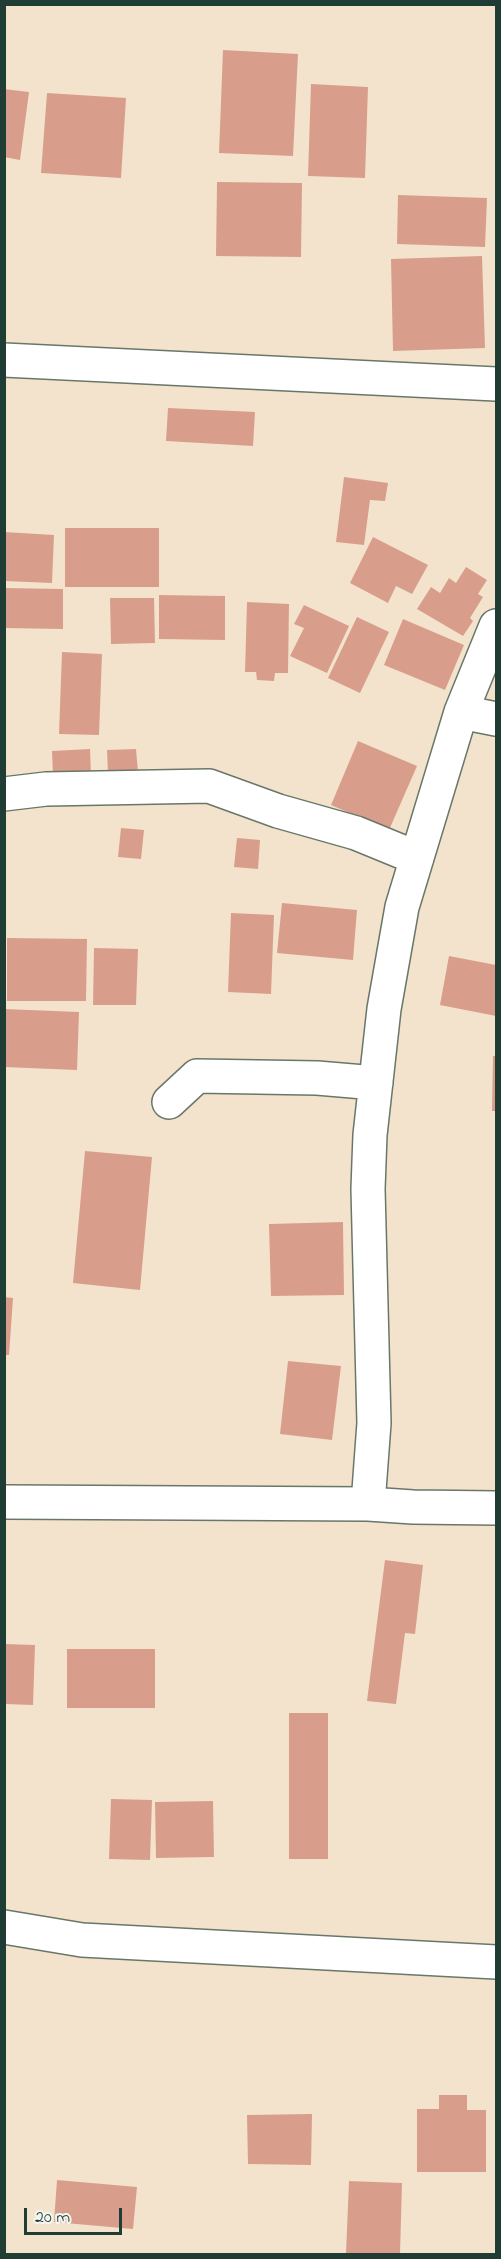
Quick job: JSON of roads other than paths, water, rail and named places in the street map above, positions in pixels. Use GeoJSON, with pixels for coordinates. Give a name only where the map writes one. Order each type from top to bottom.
{"type":"FeatureCollection","features":[{"type":"Feature","properties":{"kind":"street"},"geometry":{"type":"LineString","coordinates":[[4,360],[496,384]]}},
{"type":"Feature","properties":{"kind":"street"},"geometry":{"type":"LineString","coordinates":[[368,1504],[374,1423],[368,1189],[375,1083],[384,1009],[402,907],[460,712],[496,626]]}},
{"type":"Feature","properties":{"kind":"street"},"geometry":{"type":"LineString","coordinates":[[460,712],[496,719]]}},
{"type":"Feature","properties":{"kind":"street"},"geometry":{"type":"LineString","coordinates":[[4,794],[46,789],[209,786],[278,811],[356,833],[417,858]]}},
{"type":"Feature","properties":{"kind":"street"},"geometry":{"type":"LineString","coordinates":[[169,1102],[197,1076],[317,1078],[375,1083]]}},
{"type":"Feature","properties":{"kind":"street"},"geometry":{"type":"LineString","coordinates":[[4,1502],[368,1504],[496,1508]]}},
{"type":"Feature","properties":{"kind":"street"},"geometry":{"type":"LineString","coordinates":[[4,1926],[82,1940],[496,1962]]}}]}
